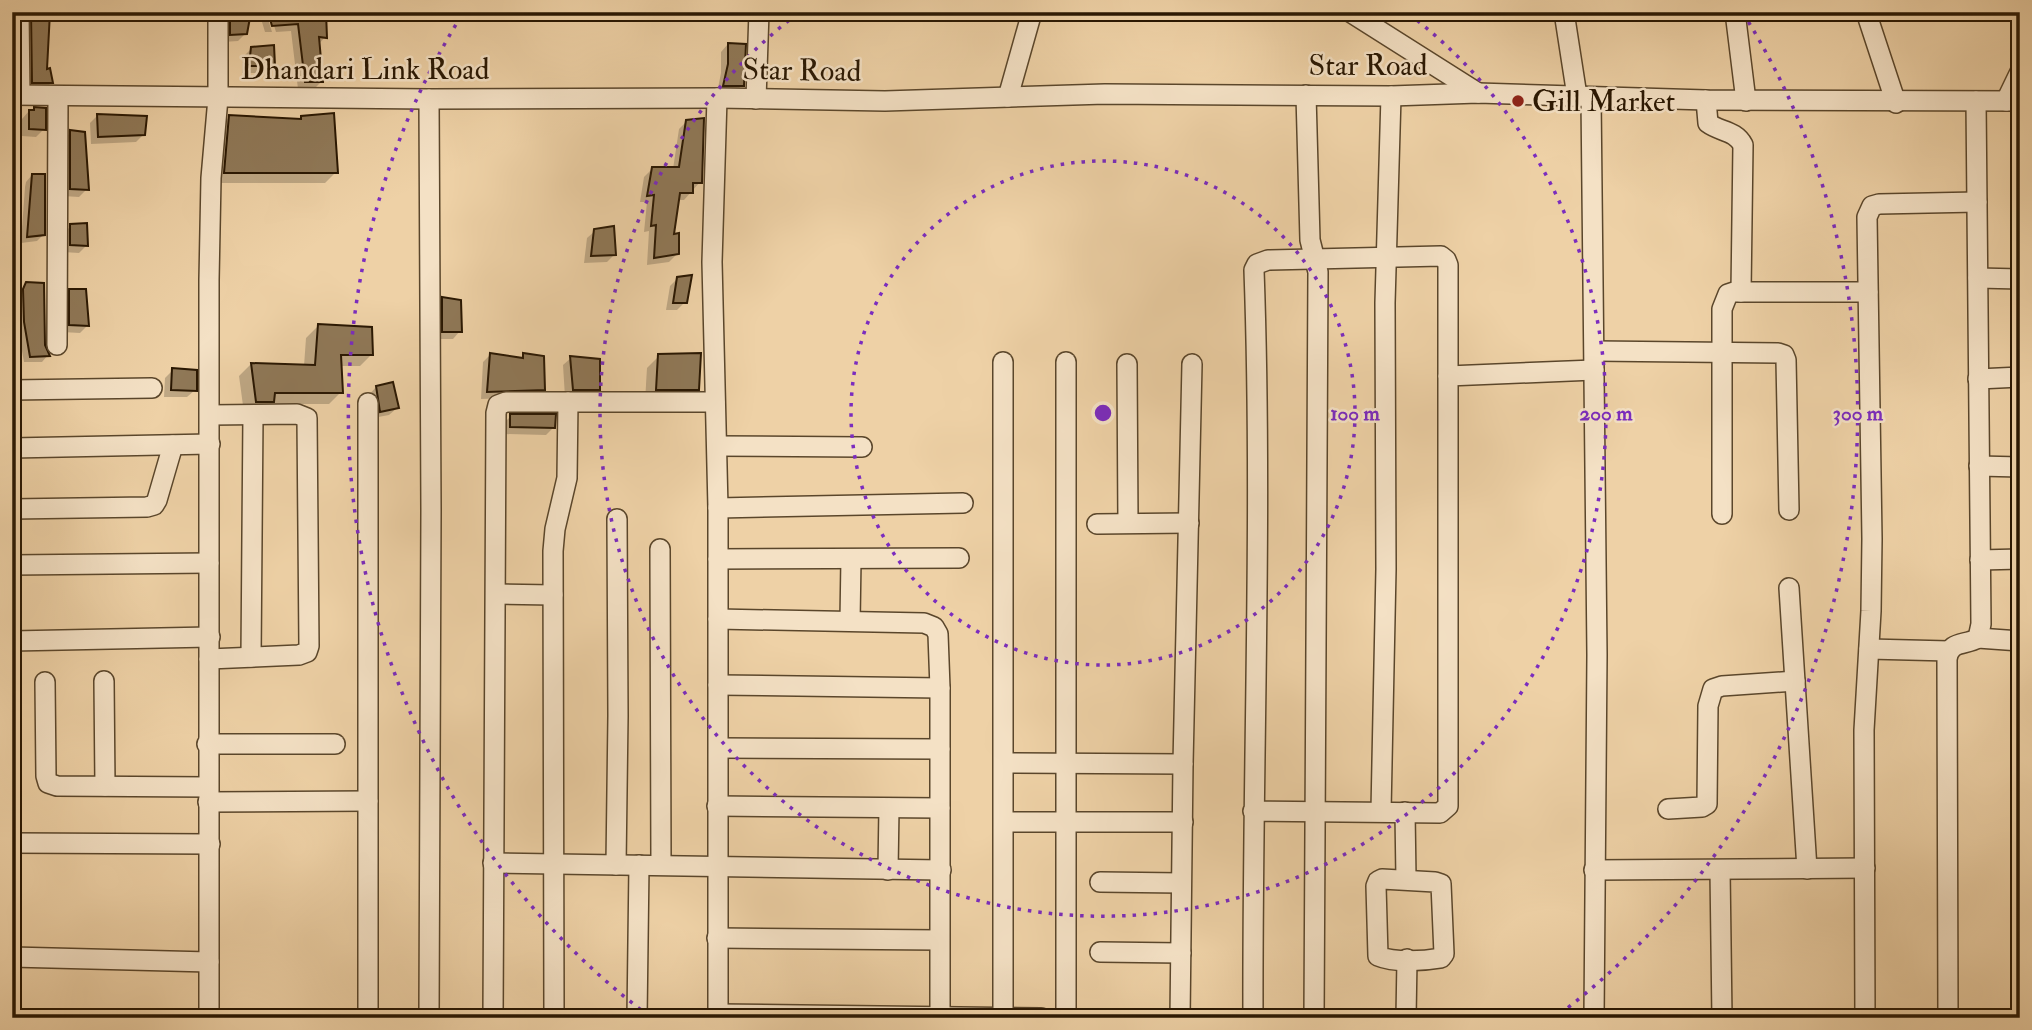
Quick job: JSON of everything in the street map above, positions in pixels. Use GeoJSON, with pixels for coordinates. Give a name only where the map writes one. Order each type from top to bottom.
{"type":"FeatureCollection","features":[{"type":"Feature","properties":{"kind":"street"},"geometry":{"type":"LineString","coordinates":[[16,95],[19,12]]}},
{"type":"Feature","properties":{"kind":"street"},"geometry":{"type":"LineString","coordinates":[[209,1018],[210,844],[207,744],[210,637],[211,178],[218,98],[218,12]]}},
{"type":"Feature","properties":{"kind":"street"},"geometry":{"type":"LineString","coordinates":[[757,99],[759,12]]}},
{"type":"Feature","properties":{"kind":"street"},"geometry":{"type":"LineString","coordinates":[[1008,97],[1032,12]]}},
{"type":"Feature","properties":{"kind":"street"},"geometry":{"type":"LineString","coordinates":[[1350,12],[1478,93]]}},
{"type":"Feature","properties":{"kind":"street"},"geometry":{"type":"LineString","coordinates":[[1564,12],[1584,97],[1594,361],[1597,655],[1594,1018]]}},
{"type":"Feature","properties":{"kind":"street"},"geometry":{"type":"LineString","coordinates":[[1735,12],[1746,101]]}},
{"type":"Feature","properties":{"kind":"street"},"geometry":{"type":"LineString","coordinates":[[1866,12],[1896,103]]}},
{"type":"Feature","properties":{"kind":"street"},"geometry":{"type":"LineString","coordinates":[[2013,101],[2020,72]]}},
{"type":"Feature","properties":{"kind":"street","name":"Star Road"},"geometry":{"type":"LineString","coordinates":[[717,98],[885,101],[1105,94],[1391,96],[1478,93],[1746,101],[2013,101]]}},
{"type":"Feature","properties":{"kind":"street","name":"Dhandari Link Road"},"geometry":{"type":"LineString","coordinates":[[16,95],[429,99],[717,98]]}},
{"type":"Feature","properties":{"kind":"street"},"geometry":{"type":"LineString","coordinates":[[1306,95],[1310,240],[1318,272],[1319,509],[1313,811],[1314,1018]]}},
{"type":"Feature","properties":{"kind":"street"},"geometry":{"type":"LineString","coordinates":[[57,345],[58,96]]}},
{"type":"Feature","properties":{"kind":"street"},"geometry":{"type":"LineString","coordinates":[[1381,811],[1386,569],[1385,303],[1391,96]]}},
{"type":"Feature","properties":{"kind":"street"},"geometry":{"type":"LineString","coordinates":[[717,98],[712,262],[718,508],[718,1016],[1041,1018]]}},
{"type":"Feature","properties":{"kind":"street"},"geometry":{"type":"LineString","coordinates":[[429,99],[429,1018]]}},
{"type":"Feature","properties":{"kind":"street"},"geometry":{"type":"LineString","coordinates":[[1706,100],[1708,123],[1739,138],[1743,145],[1741,292]]}},
{"type":"Feature","properties":{"kind":"street"},"geometry":{"type":"LineString","coordinates":[[1976,101],[1982,624],[1978,638]]}},
{"type":"Feature","properties":{"kind":"street"},"geometry":{"type":"LineString","coordinates":[[1865,1018],[1864,730],[1869,649],[1872,487],[1867,217],[1872,206],[1880,204],[1977,202]]}},
{"type":"Feature","properties":{"kind":"street"},"geometry":{"type":"LineString","coordinates":[[1253,1018],[1254,811],[1259,461],[1254,270],[1261,261],[1435,256],[1446,260],[1448,265],[1448,806],[1440,813],[1254,811]]}},
{"type":"Feature","properties":{"kind":"street"},"geometry":{"type":"LineString","coordinates":[[1978,278],[2020,279]]}},
{"type":"Feature","properties":{"kind":"street"},"geometry":{"type":"LineString","coordinates":[[1722,514],[1724,300],[1728,294],[1741,292],[1868,292]]}},
{"type":"Feature","properties":{"kind":"street"},"geometry":{"type":"LineString","coordinates":[[1448,376],[1594,361],[1722,352],[1784,355],[1788,510]]}},
{"type":"Feature","properties":{"kind":"street"},"geometry":{"type":"LineString","coordinates":[[1003,362],[1003,1017]]}},
{"type":"Feature","properties":{"kind":"street"},"geometry":{"type":"LineString","coordinates":[[1066,362],[1066,1018]]}},
{"type":"Feature","properties":{"kind":"street"},"geometry":{"type":"LineString","coordinates":[[1180,1018],[1192,363]]}},
{"type":"Feature","properties":{"kind":"street"},"geometry":{"type":"LineString","coordinates":[[1127,364],[1128,523]]}},
{"type":"Feature","properties":{"kind":"street"},"geometry":{"type":"LineString","coordinates":[[1978,379],[2020,377]]}},
{"type":"Feature","properties":{"kind":"street"},"geometry":{"type":"LineString","coordinates":[[12,390],[152,388]]}},
{"type":"Feature","properties":{"kind":"street"},"geometry":{"type":"LineString","coordinates":[[368,402],[368,1018]]}},
{"type":"Feature","properties":{"kind":"street"},"geometry":{"type":"LineString","coordinates":[[493,1018],[498,405],[506,402],[715,402]]}},
{"type":"Feature","properties":{"kind":"street"},"geometry":{"type":"LineString","coordinates":[[554,1018],[553,595],[555,529],[567,478],[568,402]]}},
{"type":"Feature","properties":{"kind":"street"},"geometry":{"type":"LineString","coordinates":[[209,659],[303,654],[309,646],[308,423],[303,415],[297,414],[210,415]]}},
{"type":"Feature","properties":{"kind":"street"},"geometry":{"type":"LineString","coordinates":[[251,657],[253,415]]}},
{"type":"Feature","properties":{"kind":"street"},"geometry":{"type":"LineString","coordinates":[[12,448],[210,444]]}},
{"type":"Feature","properties":{"kind":"street"},"geometry":{"type":"LineString","coordinates":[[12,509],[154,505],[173,445]]}},
{"type":"Feature","properties":{"kind":"street"},"geometry":{"type":"LineString","coordinates":[[717,446],[862,447]]}},
{"type":"Feature","properties":{"kind":"street"},"geometry":{"type":"LineString","coordinates":[[1979,466],[2020,467]]}},
{"type":"Feature","properties":{"kind":"street"},"geometry":{"type":"LineString","coordinates":[[718,508],[963,503]]}},
{"type":"Feature","properties":{"kind":"street"},"geometry":{"type":"LineString","coordinates":[[616,865],[617,519]]}},
{"type":"Feature","properties":{"kind":"street"},"geometry":{"type":"LineString","coordinates":[[1097,524],[1189,523]]}},
{"type":"Feature","properties":{"kind":"street"},"geometry":{"type":"LineString","coordinates":[[660,549],[661,865]]}},
{"type":"Feature","properties":{"kind":"street"},"geometry":{"type":"LineString","coordinates":[[718,559],[958,558]]}},
{"type":"Feature","properties":{"kind":"street"},"geometry":{"type":"LineString","coordinates":[[850,621],[851,559]]}},
{"type":"Feature","properties":{"kind":"street"},"geometry":{"type":"LineString","coordinates":[[1980,559],[2020,559]]}},
{"type":"Feature","properties":{"kind":"street"},"geometry":{"type":"LineString","coordinates":[[12,565],[209,563]]}},
{"type":"Feature","properties":{"kind":"street"},"geometry":{"type":"LineString","coordinates":[[1790,588],[1807,869]]}},
{"type":"Feature","properties":{"kind":"street"},"geometry":{"type":"LineString","coordinates":[[497,594],[553,595]]}},
{"type":"Feature","properties":{"kind":"street"},"geometry":{"type":"LineString","coordinates":[[718,619],[924,623],[934,627],[938,634],[940,1017]]}},
{"type":"Feature","properties":{"kind":"street"},"geometry":{"type":"LineString","coordinates":[[12,641],[210,637]]}},
{"type":"Feature","properties":{"kind":"street"},"geometry":{"type":"LineString","coordinates":[[1948,1018],[1948,651],[1953,645],[1978,638],[2020,641]]}},
{"type":"Feature","properties":{"kind":"street"},"geometry":{"type":"LineString","coordinates":[[1869,649],[1948,651]]}},
{"type":"Feature","properties":{"kind":"street"},"geometry":{"type":"LineString","coordinates":[[104,681],[105,786]]}},
{"type":"Feature","properties":{"kind":"street"},"geometry":{"type":"LineString","coordinates":[[1668,809],[1702,807],[1707,804],[1708,706],[1713,689],[1722,686],[1795,681]]}},
{"type":"Feature","properties":{"kind":"street"},"geometry":{"type":"LineString","coordinates":[[45,682],[48,783],[57,786],[105,786],[208,795],[368,801]]}},
{"type":"Feature","properties":{"kind":"street"},"geometry":{"type":"LineString","coordinates":[[718,685],[940,688]]}},
{"type":"Feature","properties":{"kind":"street"},"geometry":{"type":"LineString","coordinates":[[207,744],[335,744]]}},
{"type":"Feature","properties":{"kind":"street"},"geometry":{"type":"LineString","coordinates":[[719,748],[940,749]]}},
{"type":"Feature","properties":{"kind":"street"},"geometry":{"type":"LineString","coordinates":[[1004,763],[1183,764]]}},
{"type":"Feature","properties":{"kind":"street"},"geometry":{"type":"LineString","coordinates":[[718,806],[940,808]]}},
{"type":"Feature","properties":{"kind":"street"},"geometry":{"type":"LineString","coordinates":[[888,870],[889,808]]}},
{"type":"Feature","properties":{"kind":"street"},"geometry":{"type":"LineString","coordinates":[[1405,812],[1406,879]]}},
{"type":"Feature","properties":{"kind":"street"},"geometry":{"type":"LineString","coordinates":[[1003,822],[1182,822]]}},
{"type":"Feature","properties":{"kind":"street"},"geometry":{"type":"LineString","coordinates":[[12,843],[210,844]]}},
{"type":"Feature","properties":{"kind":"street"},"geometry":{"type":"LineString","coordinates":[[493,863],[941,870]]}},
{"type":"Feature","properties":{"kind":"street"},"geometry":{"type":"LineString","coordinates":[[637,1018],[639,865]]}},
{"type":"Feature","properties":{"kind":"street"},"geometry":{"type":"LineString","coordinates":[[1594,870],[1865,868]]}},
{"type":"Feature","properties":{"kind":"street"},"geometry":{"type":"LineString","coordinates":[[1720,870],[1722,1018]]}},
{"type":"Feature","properties":{"kind":"street"},"geometry":{"type":"LineString","coordinates":[[1406,879],[1441,884],[1444,954],[1438,959],[1407,959],[1382,959],[1378,956],[1378,880],[1406,879]]}},
{"type":"Feature","properties":{"kind":"street"},"geometry":{"type":"LineString","coordinates":[[1100,882],[1181,883]]}},
{"type":"Feature","properties":{"kind":"street"},"geometry":{"type":"LineString","coordinates":[[717,938],[939,940]]}},
{"type":"Feature","properties":{"kind":"street"},"geometry":{"type":"LineString","coordinates":[[1100,952],[1181,953]]}},
{"type":"Feature","properties":{"kind":"street"},"geometry":{"type":"LineString","coordinates":[[12,957],[209,962]]}},
{"type":"Feature","properties":{"kind":"street"},"geometry":{"type":"LineString","coordinates":[[1406,1018],[1407,959]]}},
{"type":"Feature","properties":{"kind":"building"},"geometry":{"type":"Polygon","coordinates":[[[31,12],[50,12],[47,69],[50,68],[53,83],[32,83],[31,12]]]}},
{"type":"Feature","properties":{"kind":"building"},"geometry":{"type":"Polygon","coordinates":[[[251,12],[247,34],[230,35],[230,15],[251,12]]]}},
{"type":"Feature","properties":{"kind":"building"},"geometry":{"type":"Polygon","coordinates":[[[268,12],[326,12],[327,38],[319,37],[323,82],[305,82],[298,24],[272,26],[268,12]]]}},
{"type":"Feature","properties":{"kind":"building"},"geometry":{"type":"Polygon","coordinates":[[[728,43],[746,44],[744,86],[723,86],[728,64],[728,43]]]}},
{"type":"Feature","properties":{"kind":"building"},"geometry":{"type":"Polygon","coordinates":[[[274,45],[275,66],[249,66],[251,47],[274,45]]]}},
{"type":"Feature","properties":{"kind":"building"},"geometry":{"type":"Polygon","coordinates":[[[34,107],[46,108],[46,130],[29,129],[29,110],[34,110],[34,107]]]}},
{"type":"Feature","properties":{"kind":"building"},"geometry":{"type":"Polygon","coordinates":[[[334,113],[338,173],[224,173],[229,115],[301,119],[301,116],[334,113]]]}},
{"type":"Feature","properties":{"kind":"building"},"geometry":{"type":"Polygon","coordinates":[[[97,114],[147,116],[145,135],[98,137],[97,114]]]}},
{"type":"Feature","properties":{"kind":"building"},"geometry":{"type":"Polygon","coordinates":[[[704,118],[702,183],[693,183],[693,193],[680,193],[674,234],[679,233],[679,254],[654,258],[656,225],[651,226],[654,195],[647,196],[652,167],[679,167],[686,120],[704,118]]]}},
{"type":"Feature","properties":{"kind":"building"},"geometry":{"type":"Polygon","coordinates":[[[70,130],[85,132],[89,190],[70,189],[70,130]]]}},
{"type":"Feature","properties":{"kind":"building"},"geometry":{"type":"Polygon","coordinates":[[[32,174],[45,174],[45,235],[27,237],[32,174]]]}},
{"type":"Feature","properties":{"kind":"building"},"geometry":{"type":"Polygon","coordinates":[[[87,223],[88,246],[70,245],[70,224],[87,223]]]}},
{"type":"Feature","properties":{"kind":"building"},"geometry":{"type":"Polygon","coordinates":[[[614,226],[616,255],[591,256],[594,229],[614,226]]]}},
{"type":"Feature","properties":{"kind":"building"},"geometry":{"type":"Polygon","coordinates":[[[692,275],[687,303],[673,303],[677,277],[692,275]]]}},
{"type":"Feature","properties":{"kind":"building"},"geometry":{"type":"Polygon","coordinates":[[[26,282],[44,283],[45,345],[50,356],[30,357],[24,322],[23,289],[26,282]]]}},
{"type":"Feature","properties":{"kind":"building"},"geometry":{"type":"Polygon","coordinates":[[[69,289],[86,289],[89,326],[69,325],[69,289]]]}},
{"type":"Feature","properties":{"kind":"building"},"geometry":{"type":"Polygon","coordinates":[[[442,297],[461,300],[462,332],[442,332],[442,297]]]}},
{"type":"Feature","properties":{"kind":"building"},"geometry":{"type":"Polygon","coordinates":[[[318,324],[372,327],[373,355],[341,355],[343,393],[275,393],[274,402],[256,402],[251,363],[315,365],[318,324]]]}},
{"type":"Feature","properties":{"kind":"building"},"geometry":{"type":"Polygon","coordinates":[[[490,353],[523,358],[523,353],[544,356],[545,390],[487,392],[490,353]]]}},
{"type":"Feature","properties":{"kind":"building"},"geometry":{"type":"Polygon","coordinates":[[[701,353],[699,390],[656,390],[658,354],[701,353]]]}},
{"type":"Feature","properties":{"kind":"building"},"geometry":{"type":"Polygon","coordinates":[[[570,356],[600,359],[600,390],[573,390],[570,356]]]}},
{"type":"Feature","properties":{"kind":"building"},"geometry":{"type":"Polygon","coordinates":[[[172,368],[197,370],[197,391],[171,390],[172,368]]]}},
{"type":"Feature","properties":{"kind":"building"},"geometry":{"type":"Polygon","coordinates":[[[393,382],[399,408],[380,412],[376,386],[393,382]]]}},
{"type":"Feature","properties":{"kind":"building"},"geometry":{"type":"Polygon","coordinates":[[[510,414],[556,414],[555,428],[510,427],[510,414]]]}},
{"type":"Feature","properties":{"kind":"place","name":"Gill Market"},"geometry":{"type":"Point","coordinates":[1518,101]}}]}
